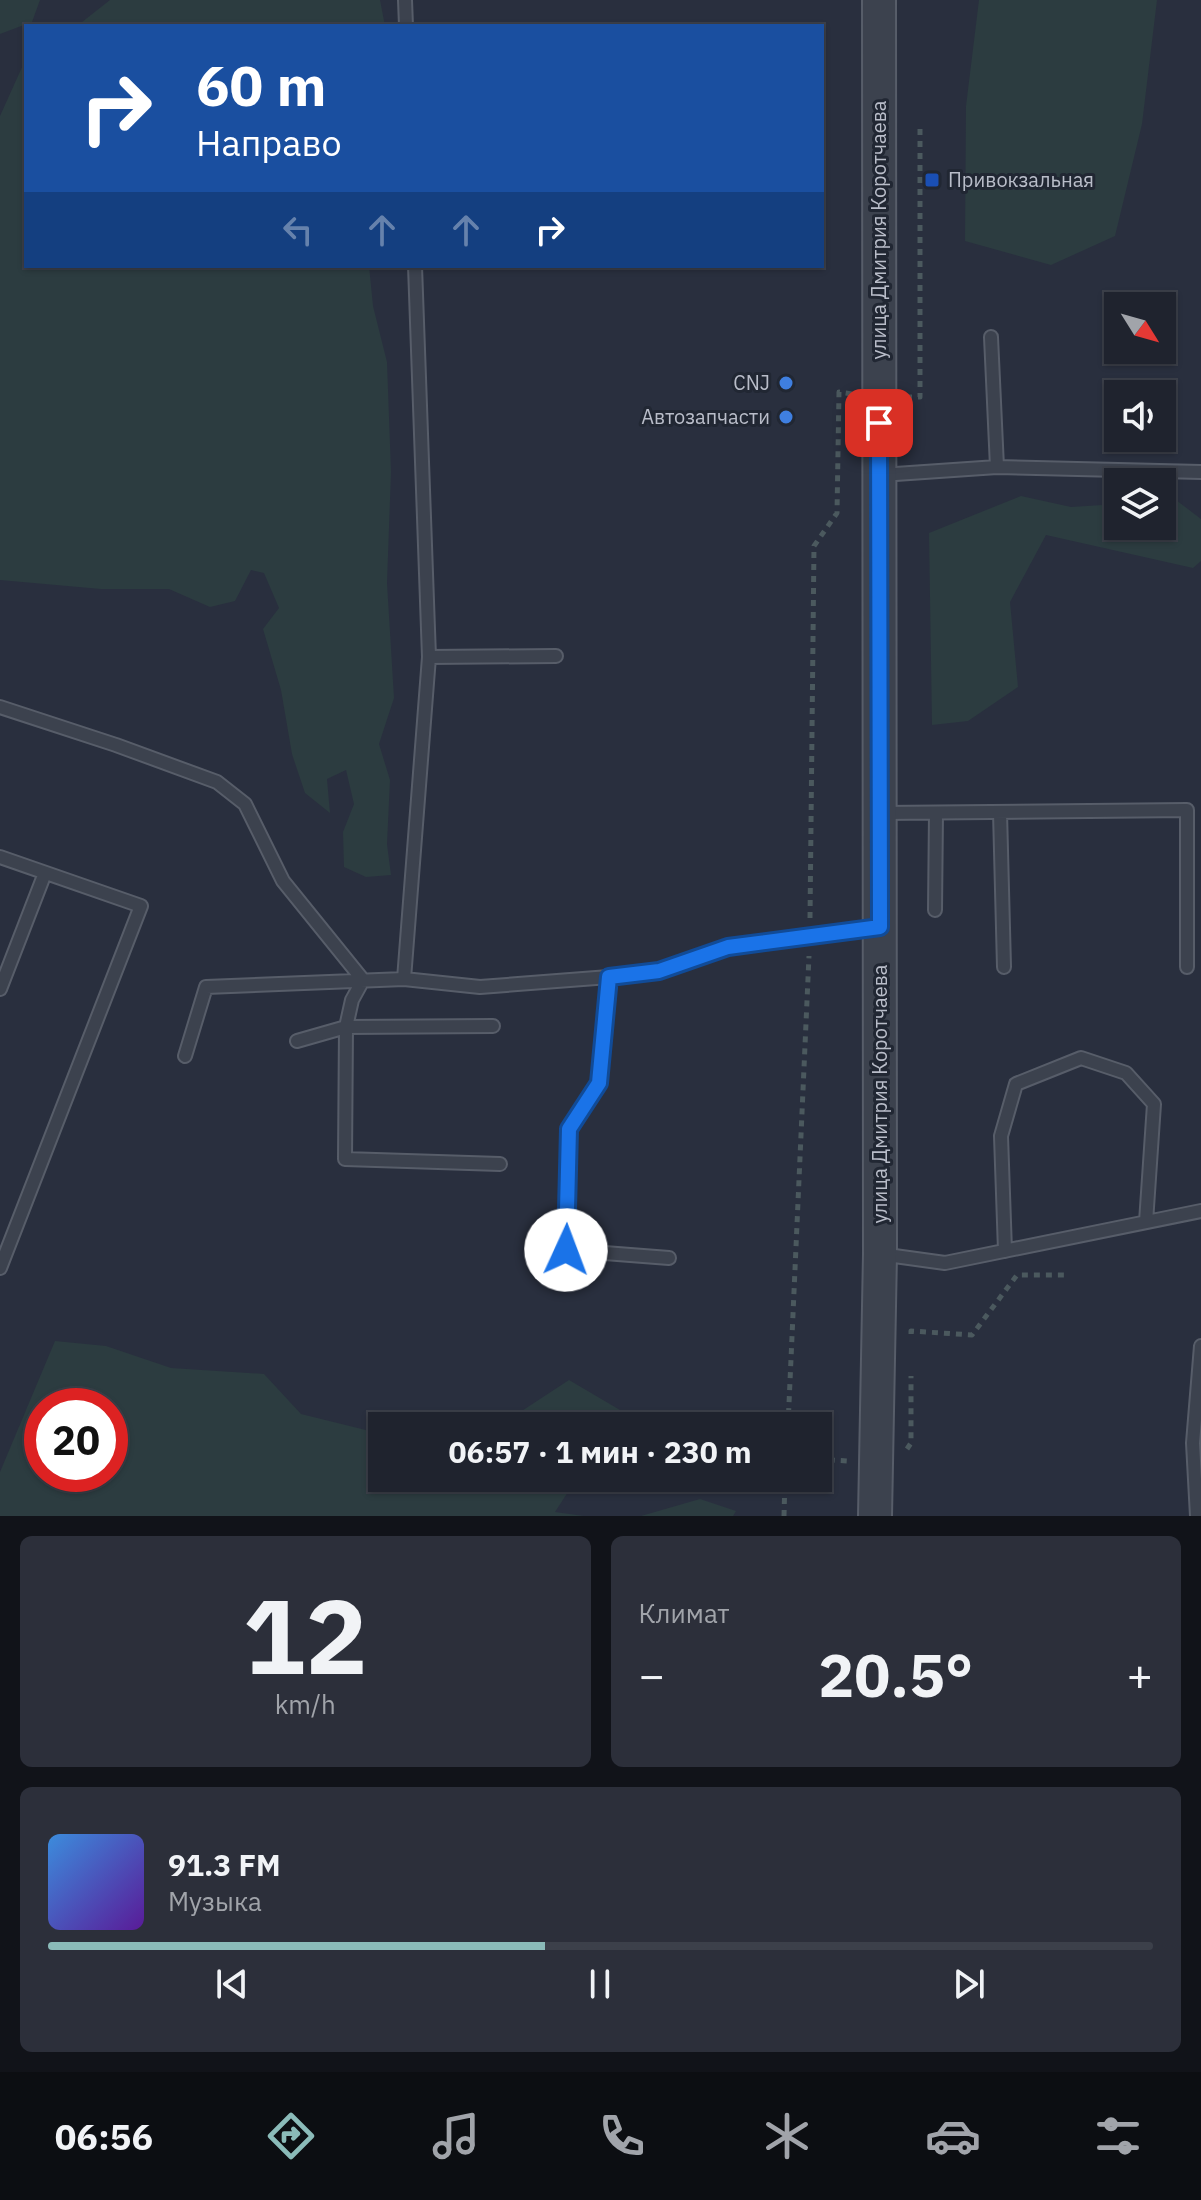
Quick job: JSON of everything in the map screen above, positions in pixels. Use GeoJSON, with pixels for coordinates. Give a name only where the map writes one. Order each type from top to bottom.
{"type":"FeatureCollection","features":[{"type":"Feature","properties":{"kind":"street","name":"улица Дмитрия Коротчаева"},"geometry":{"type":"LineString","coordinates":[[875,1516],[880,1254],[879,0]]}},
{"type":"Feature","properties":{"kind":"lane"},"geometry":{"type":"LineString","coordinates":[[405,0],[406,24]]}},
{"type":"Feature","properties":{"kind":"lane"},"geometry":{"type":"LineString","coordinates":[[404,979],[429,657],[415,268]]}},
{"type":"Feature","properties":{"kind":"lane"},"geometry":{"type":"LineString","coordinates":[[991,337],[997,467]]}},
{"type":"Feature","properties":{"kind":"lane"},"geometry":{"type":"LineString","coordinates":[[879,475],[997,467],[1201,472]]}},
{"type":"Feature","properties":{"kind":"lane"},"geometry":{"type":"LineString","coordinates":[[429,657],[556,656]]}},
{"type":"Feature","properties":{"kind":"lane"},"geometry":{"type":"LineString","coordinates":[[0,707],[217,782],[245,804],[283,881],[363,980]]}},
{"type":"Feature","properties":{"kind":"lane"},"geometry":{"type":"LineString","coordinates":[[880,813],[1187,810],[1187,967]]}},
{"type":"Feature","properties":{"kind":"lane"},"geometry":{"type":"LineString","coordinates":[[1000,812],[1004,967]]}},
{"type":"Feature","properties":{"kind":"lane"},"geometry":{"type":"LineString","coordinates":[[935,910],[936,813]]}},
{"type":"Feature","properties":{"kind":"lane"},"geometry":{"type":"LineString","coordinates":[[0,857],[141,906],[0,1268]]}},
{"type":"Feature","properties":{"kind":"lane"},"geometry":{"type":"LineString","coordinates":[[0,989],[45,873]]}},
{"type":"Feature","properties":{"kind":"lane"},"geometry":{"type":"LineString","coordinates":[[185,1056],[206,987],[404,979],[480,987],[609,977],[659,971],[728,947],[880,927]]}},
{"type":"Feature","properties":{"kind":"lane"},"geometry":{"type":"LineString","coordinates":[[609,977],[599,1083],[569,1129],[566,1250],[669,1258]]}},
{"type":"Feature","properties":{"kind":"lane"},"geometry":{"type":"LineString","coordinates":[[363,980],[352,1000],[346,1027],[345,1159],[500,1164]]}},
{"type":"Feature","properties":{"kind":"lane"},"geometry":{"type":"LineString","coordinates":[[297,1041],[346,1027],[493,1026]]}},
{"type":"Feature","properties":{"kind":"lane"},"geometry":{"type":"LineString","coordinates":[[1005,1251],[1001,1136],[1016,1084],[1081,1058],[1126,1073],[1154,1104],[1146,1222]]}},
{"type":"Feature","properties":{"kind":"lane"},"geometry":{"type":"LineString","coordinates":[[880,1254],[945,1263],[1201,1211]]}},
{"type":"Feature","properties":{"kind":"lane"},"geometry":{"type":"LineString","coordinates":[[1197,1516],[1193,1443],[1201,1346]]}},
{"type":"Feature","properties":{"kind":"path"},"geometry":{"type":"LineString","coordinates":[[789,1412],[810,937],[814,546],[837,513],[839,392],[920,397],[920,129]]}},
{"type":"Feature","properties":{"kind":"path"},"geometry":{"type":"LineString","coordinates":[[911,1347],[911,1331],[972,1335],[1017,1275],[1068,1275]]}},
{"type":"Feature","properties":{"kind":"path"},"geometry":{"type":"LineString","coordinates":[[832,1460],[900,1461],[911,1443],[911,1363]]}},
{"type":"Feature","properties":{"kind":"path"},"geometry":{"type":"LineString","coordinates":[[784,1516],[785,1492]]}},
{"type":"Feature","properties":{"kind":"shaded area"},"geometry":{"type":"Polygon","coordinates":[[[0,0],[40,0],[32,22],[0,34],[0,0]]]}},
{"type":"Feature","properties":{"kind":"shaded area"},"geometry":{"type":"Polygon","coordinates":[[[110,0],[380,0],[385,24],[80,24],[110,0]]]}},
{"type":"Feature","properties":{"kind":"shaded area"},"geometry":{"type":"Polygon","coordinates":[[[979,0],[1157,0],[1142,124],[1115,236],[1051,265],[965,241],[966,106],[979,0]]]}},
{"type":"Feature","properties":{"kind":"shaded area"},"geometry":{"type":"Polygon","coordinates":[[[23,65],[24,268],[369,268],[373,306],[387,362],[391,472],[387,583],[394,698],[379,744],[390,780],[387,844],[391,875],[366,877],[344,867],[343,832],[354,804],[346,770],[327,779],[330,813],[305,793],[292,754],[281,690],[263,629],[279,608],[264,573],[251,570],[235,601],[210,607],[169,589],[101,589],[0,580],[0,116],[23,65]]]}},
{"type":"Feature","properties":{"kind":"shaded area"},"geometry":{"type":"Polygon","coordinates":[[[1021,496],[1071,507],[1104,505],[1104,540],[1176,540],[1176,500],[1201,519],[1201,561],[1193,568],[1046,535],[1010,602],[1018,687],[968,721],[932,725],[929,533],[1021,496]]]}},
{"type":"Feature","properties":{"kind":"shaded area"},"geometry":{"type":"Polygon","coordinates":[[[55,1341],[106,1346],[171,1368],[264,1374],[301,1414],[368,1431],[368,1492],[568,1492],[555,1512],[584,1516],[0,1516],[0,1472],[24,1415],[24,1492],[128,1492],[128,1388],[35,1388],[55,1341]]]}},
{"type":"Feature","properties":{"kind":"shaded area"},"geometry":{"type":"Polygon","coordinates":[[[569,1380],[620,1410],[619,1412],[520,1412],[569,1380]]]}},
{"type":"Feature","properties":{"kind":"shaded area"},"geometry":{"type":"Polygon","coordinates":[[[700,1499],[736,1511],[733,1516],[641,1516],[700,1499]]]}},
{"type":"Feature","properties":{"kind":"place","name":"Привокзальная"},"geometry":{"type":"Point","coordinates":[932,180]}},
{"type":"Feature","properties":{"kind":"place","name":"CNJ"},"geometry":{"type":"Point","coordinates":[786,383]}},
{"type":"Feature","properties":{"kind":"place","name":"Автозапчасти"},"geometry":{"type":"Point","coordinates":[786,417]}},
{"type":"Feature","properties":{"kind":"route"},"geometry":{"type":"LineString","coordinates":[[566,1250],[569,1129],[599,1083],[609,977],[659,971],[728,947],[880,927],[879,423]]}}]}
